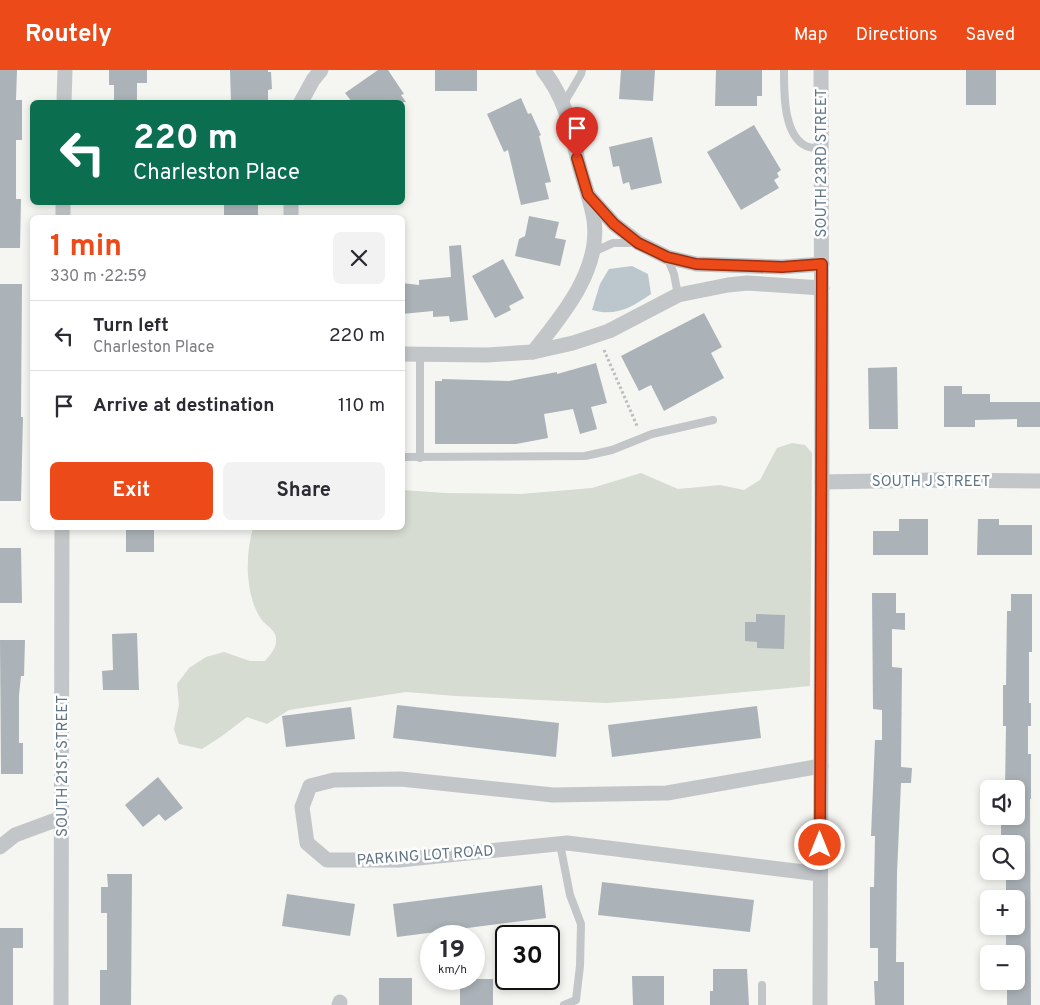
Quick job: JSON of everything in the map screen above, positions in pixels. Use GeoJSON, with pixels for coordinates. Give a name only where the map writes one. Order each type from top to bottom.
{"type":"FeatureCollection","features":[{"type":"Feature","properties":{"kind":"street"},"geometry":{"type":"LineString","coordinates":[[64,100],[65,70]]}},
{"type":"Feature","properties":{"kind":"street"},"geometry":{"type":"LineString","coordinates":[[302,100],[321,70]]}},
{"type":"Feature","properties":{"kind":"street"},"geometry":{"type":"LineString","coordinates":[[533,352],[567,306],[584,278],[593,252],[594,222],[564,103],[553,83],[542,70]]}},
{"type":"Feature","properties":{"kind":"street","name":"SOUTH 23RD STREET"},"geometry":{"type":"LineString","coordinates":[[820,1005],[821,70]]}},
{"type":"Feature","properties":{"kind":"street"},"geometry":{"type":"LineString","coordinates":[[588,195],[614,224],[638,243],[667,257],[696,264],[782,267],[822,264]]}},
{"type":"Feature","properties":{"kind":"street"},"geometry":{"type":"LineString","coordinates":[[405,354],[487,355],[533,352],[573,344],[608,331],[678,295],[748,283],[822,288]]}},
{"type":"Feature","properties":{"kind":"street","name":"SOUTH J STREET"},"geometry":{"type":"LineString","coordinates":[[822,482],[1040,481]]}},
{"type":"Feature","properties":{"kind":"street","name":"SOUTH 21ST STREET"},"geometry":{"type":"LineString","coordinates":[[62,530],[62,1005]]}},
{"type":"Feature","properties":{"kind":"street","name":"PARKING LOT ROAD"},"geometry":{"type":"LineString","coordinates":[[820,874],[567,843],[399,860],[327,860],[307,843],[302,807],[310,786],[334,780],[401,779],[553,796],[667,793],[821,766]]}},
{"type":"Feature","properties":{"kind":"street"},"geometry":{"type":"LineString","coordinates":[[0,846],[15,835],[61,818]]}},
{"type":"Feature","properties":{"kind":"lane"},"geometry":{"type":"LineString","coordinates":[[564,103],[582,70]]}},
{"type":"Feature","properties":{"kind":"lane"},"geometry":{"type":"LineString","coordinates":[[784,70],[784,100],[788,122],[799,141],[806,146],[821,149]]}},
{"type":"Feature","properties":{"kind":"lane"},"geometry":{"type":"LineString","coordinates":[[593,252],[613,243],[638,243]]}},
{"type":"Feature","properties":{"kind":"lane"},"geometry":{"type":"LineString","coordinates":[[667,257],[674,274],[678,295]]}},
{"type":"Feature","properties":{"kind":"lane"},"geometry":{"type":"LineString","coordinates":[[420,355],[420,458]]}},
{"type":"Feature","properties":{"kind":"lane"},"geometry":{"type":"LineString","coordinates":[[405,457],[585,456],[612,450],[642,438],[713,420]]}},
{"type":"Feature","properties":{"kind":"lane"},"geometry":{"type":"LineString","coordinates":[[560,844],[570,894],[581,924],[580,966],[576,1000],[564,1005]]}},
{"type":"Feature","properties":{"kind":"lane"},"geometry":{"type":"LineString","coordinates":[[762,985],[762,1005]]}},
{"type":"Feature","properties":{"kind":"path"},"geometry":{"type":"LineString","coordinates":[[604,350],[642,438]]}},
{"type":"Feature","properties":{"kind":"shaded area"},"geometry":{"type":"Polygon","coordinates":[[[632,266],[648,274],[651,294],[623,310],[601,312],[592,310],[600,284],[609,269],[632,266]]]}},
{"type":"Feature","properties":{"kind":"shaded area"},"geometry":{"type":"Polygon","coordinates":[[[792,443],[805,445],[812,453],[810,686],[606,703],[406,692],[289,710],[267,724],[247,717],[202,749],[179,744],[174,729],[179,705],[177,684],[189,668],[206,657],[224,652],[250,661],[265,661],[275,647],[275,634],[261,619],[249,587],[248,563],[252,530],[405,530],[405,490],[444,493],[521,494],[592,488],[641,473],[678,489],[720,485],[744,490],[760,480],[777,448],[792,443]]]}},
{"type":"Feature","properties":{"kind":"building"},"geometry":{"type":"Polygon","coordinates":[[[0,70],[17,70],[16,100],[22,100],[22,140],[16,140],[16,199],[21,199],[20,248],[0,248],[0,70]]]}},
{"type":"Feature","properties":{"kind":"building"},"geometry":{"type":"Polygon","coordinates":[[[109,70],[147,70],[147,83],[137,83],[137,100],[114,100],[114,85],[109,85],[109,70]]]}},
{"type":"Feature","properties":{"kind":"building"},"geometry":{"type":"Polygon","coordinates":[[[230,70],[268,70],[268,72],[271,72],[272,89],[268,90],[268,100],[231,100],[230,70]]]}},
{"type":"Feature","properties":{"kind":"building"},"geometry":{"type":"Polygon","coordinates":[[[378,70],[388,70],[404,94],[401,95],[405,100],[350,100],[345,93],[378,70]]]}},
{"type":"Feature","properties":{"kind":"building"},"geometry":{"type":"Polygon","coordinates":[[[435,70],[477,70],[477,91],[435,91],[435,70]]]}},
{"type":"Feature","properties":{"kind":"building"},"geometry":{"type":"Polygon","coordinates":[[[621,70],[655,70],[653,101],[619,99],[621,70]]]}},
{"type":"Feature","properties":{"kind":"building"},"geometry":{"type":"Polygon","coordinates":[[[716,70],[762,70],[762,96],[757,96],[757,106],[715,106],[716,70]]]}},
{"type":"Feature","properties":{"kind":"building"},"geometry":{"type":"Polygon","coordinates":[[[966,70],[996,70],[996,105],[966,105],[966,70]]]}},
{"type":"Feature","properties":{"kind":"building"},"geometry":{"type":"Polygon","coordinates":[[[521,98],[528,114],[531,113],[541,135],[539,136],[551,182],[545,183],[549,199],[521,205],[508,150],[504,152],[487,114],[521,98]]]}},
{"type":"Feature","properties":{"kind":"building"},"geometry":{"type":"Polygon","coordinates":[[[754,125],[781,170],[777,173],[779,177],[774,180],[779,188],[741,210],[707,152],[754,125]]]}},
{"type":"Feature","properties":{"kind":"building"},"geometry":{"type":"Polygon","coordinates":[[[652,137],[662,183],[631,190],[629,182],[623,184],[619,166],[613,167],[609,147],[652,137]]]}},
{"type":"Feature","properties":{"kind":"building"},"geometry":{"type":"Polygon","coordinates":[[[224,205],[258,205],[258,215],[224,215],[224,205]]]}},
{"type":"Feature","properties":{"kind":"building"},"geometry":{"type":"Polygon","coordinates":[[[529,216],[559,222],[555,238],[566,240],[560,266],[515,256],[519,239],[525,236],[529,216]]]}},
{"type":"Feature","properties":{"kind":"building"},"geometry":{"type":"Polygon","coordinates":[[[461,245],[468,320],[450,322],[449,316],[433,317],[433,311],[405,314],[405,283],[419,285],[419,280],[451,277],[449,246],[461,245]]]}},
{"type":"Feature","properties":{"kind":"building"},"geometry":{"type":"Polygon","coordinates":[[[503,259],[524,298],[509,306],[511,310],[495,318],[472,276],[503,259]]]}},
{"type":"Feature","properties":{"kind":"building"},"geometry":{"type":"Polygon","coordinates":[[[0,284],[22,284],[21,417],[23,417],[21,501],[0,501],[0,284]]]}},
{"type":"Feature","properties":{"kind":"building"},"geometry":{"type":"Polygon","coordinates":[[[704,313],[722,347],[711,353],[724,378],[664,411],[651,385],[639,391],[621,356],[704,313]]]}},
{"type":"Feature","properties":{"kind":"building"},"geometry":{"type":"Polygon","coordinates":[[[596,363],[607,403],[591,407],[597,429],[580,434],[573,409],[544,414],[548,438],[516,444],[435,444],[435,381],[442,381],[442,379],[509,381],[557,372],[557,374],[596,363]]]}},
{"type":"Feature","properties":{"kind":"building"},"geometry":{"type":"Polygon","coordinates":[[[897,367],[898,429],[869,429],[868,368],[897,367]]]}},
{"type":"Feature","properties":{"kind":"building"},"geometry":{"type":"Polygon","coordinates":[[[944,386],[962,386],[962,394],[990,394],[990,402],[1040,402],[1040,427],[1017,427],[1017,419],[975,420],[975,427],[944,427],[944,386]]]}},
{"type":"Feature","properties":{"kind":"building"},"geometry":{"type":"Polygon","coordinates":[[[899,519],[928,519],[928,555],[873,555],[873,531],[899,531],[899,519]]]}},
{"type":"Feature","properties":{"kind":"building"},"geometry":{"type":"Polygon","coordinates":[[[978,519],[999,519],[999,525],[1032,525],[1032,555],[977,555],[978,519]]]}},
{"type":"Feature","properties":{"kind":"building"},"geometry":{"type":"Polygon","coordinates":[[[126,530],[154,530],[154,552],[126,552],[126,530]]]}},
{"type":"Feature","properties":{"kind":"building"},"geometry":{"type":"Polygon","coordinates":[[[0,548],[21,548],[22,603],[0,603],[0,548]]]}},
{"type":"Feature","properties":{"kind":"building"},"geometry":{"type":"Polygon","coordinates":[[[872,593],[896,593],[896,613],[905,613],[905,630],[892,629],[892,667],[902,668],[901,767],[912,768],[911,783],[901,783],[897,873],[896,962],[904,962],[904,1005],[875,1005],[874,981],[878,981],[878,948],[870,948],[870,887],[874,887],[875,836],[871,836],[875,740],[882,740],[882,710],[873,709],[872,593]]]}},
{"type":"Feature","properties":{"kind":"building"},"geometry":{"type":"Polygon","coordinates":[[[1011,594],[1032,594],[1032,652],[1029,652],[1031,726],[1028,726],[1028,754],[1031,754],[1031,1005],[1007,1005],[1007,990],[1025,990],[1025,945],[1006,945],[1006,935],[1025,935],[1025,890],[1006,890],[1006,880],[1025,880],[1025,835],[1001,835],[1001,825],[1025,825],[1025,780],[1005,780],[1006,726],[1003,726],[1003,685],[1006,685],[1007,611],[1011,611],[1011,594]]]}},
{"type":"Feature","properties":{"kind":"building"},"geometry":{"type":"Polygon","coordinates":[[[756,614],[785,615],[784,649],[757,648],[757,642],[745,641],[745,622],[756,622],[756,614]]]}},
{"type":"Feature","properties":{"kind":"building"},"geometry":{"type":"Polygon","coordinates":[[[137,633],[139,690],[103,690],[102,671],[113,670],[112,634],[137,633]]]}},
{"type":"Feature","properties":{"kind":"building"},"geometry":{"type":"Polygon","coordinates":[[[0,640],[25,640],[24,676],[21,676],[19,695],[19,743],[23,743],[23,774],[1,774],[0,640]]]}},
{"type":"Feature","properties":{"kind":"building"},"geometry":{"type":"Polygon","coordinates":[[[397,705],[559,723],[556,757],[393,738],[397,705]]]}},
{"type":"Feature","properties":{"kind":"building"},"geometry":{"type":"Polygon","coordinates":[[[757,706],[761,738],[612,757],[608,725],[757,706]]]}},
{"type":"Feature","properties":{"kind":"building"},"geometry":{"type":"Polygon","coordinates":[[[351,707],[355,739],[286,747],[282,716],[351,707]]]}},
{"type":"Feature","properties":{"kind":"building"},"geometry":{"type":"Polygon","coordinates":[[[158,777],[183,808],[165,821],[159,814],[143,827],[125,805],[158,777]]]}},
{"type":"Feature","properties":{"kind":"building"},"geometry":{"type":"Polygon","coordinates":[[[107,874],[132,874],[131,1005],[100,1005],[100,970],[107,970],[107,913],[101,913],[101,887],[108,887],[107,874]]]}},
{"type":"Feature","properties":{"kind":"building"},"geometry":{"type":"Polygon","coordinates":[[[602,882],[754,900],[750,932],[598,915],[602,882]]]}},
{"type":"Feature","properties":{"kind":"building"},"geometry":{"type":"Polygon","coordinates":[[[542,885],[546,918],[485,926],[420,925],[420,934],[397,937],[393,904],[542,885]]]}},
{"type":"Feature","properties":{"kind":"building"},"geometry":{"type":"Polygon","coordinates":[[[287,894],[355,904],[350,936],[282,926],[287,894]]]}},
{"type":"Feature","properties":{"kind":"building"},"geometry":{"type":"Polygon","coordinates":[[[0,928],[23,928],[23,948],[13,948],[13,1005],[0,1005],[0,928]]]}},
{"type":"Feature","properties":{"kind":"building"},"geometry":{"type":"Polygon","coordinates":[[[713,969],[747,969],[749,1005],[710,1005],[710,991],[713,991],[713,969]]]}},
{"type":"Feature","properties":{"kind":"building"},"geometry":{"type":"Polygon","coordinates":[[[632,976],[664,976],[664,1005],[633,1005],[632,976]]]}},
{"type":"Feature","properties":{"kind":"building"},"geometry":{"type":"Polygon","coordinates":[[[379,978],[412,978],[412,1005],[379,1005],[379,978]]]}},
{"type":"Feature","properties":{"kind":"building"},"geometry":{"type":"Polygon","coordinates":[[[485,979],[493,979],[493,1005],[460,1005],[460,990],[485,990],[485,979]]]}},
{"type":"Feature","properties":{"kind":"route"},"geometry":{"type":"LineString","coordinates":[[577,158],[588,195],[614,224],[638,243],[667,257],[696,264],[782,267],[822,264],[820,845]]}}]}
